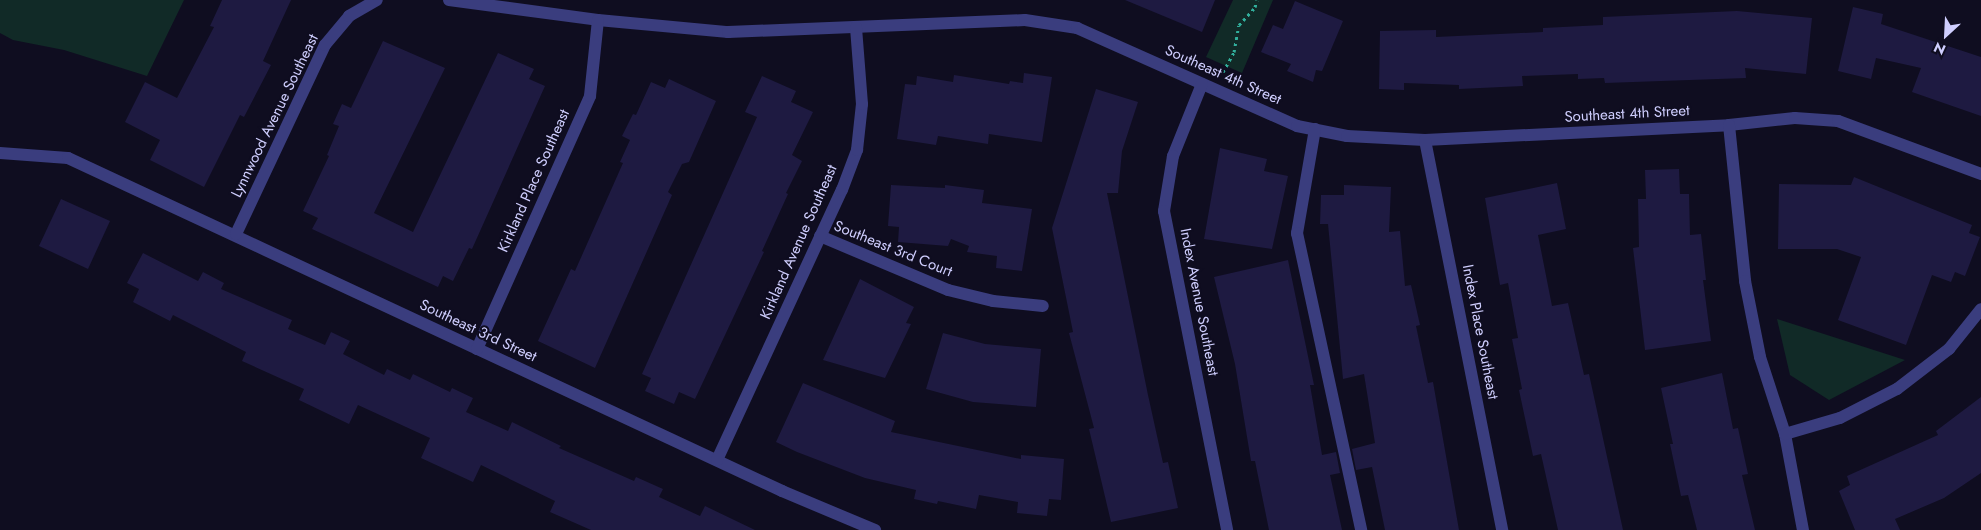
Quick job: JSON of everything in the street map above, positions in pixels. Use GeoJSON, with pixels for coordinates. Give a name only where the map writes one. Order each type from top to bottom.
{"type":"FeatureCollection","features":[{"type":"Feature","properties":{"kind":"street","name":"Lynnwood Avenue Southeast"},"geometry":{"type":"LineString","coordinates":[[236,234],[325,46],[349,16],[377,0]]}},
{"type":"Feature","properties":{"kind":"street","name":"Southeast 4th Street"},"geometry":{"type":"LineString","coordinates":[[449,0],[598,20],[728,32],[1025,20],[1077,28],[1297,126],[1347,136],[1426,140],[1730,125],[1795,118],[1838,121],[1981,174]]}},
{"type":"Feature","properties":{"kind":"street","name":"Kirkland Place Southeast"},"geometry":{"type":"LineString","coordinates":[[477,350],[590,96],[598,20]]}},
{"type":"Feature","properties":{"kind":"street","name":"Kirkland Avenue Southeast"},"geometry":{"type":"LineString","coordinates":[[717,460],[820,236],[856,150],[862,104],[856,27]]}},
{"type":"Feature","properties":{"kind":"street","name":"Index Avenue Southeast"},"geometry":{"type":"LineString","coordinates":[[1208,86],[1173,156],[1164,210],[1227,530]]}},
{"type":"Feature","properties":{"kind":"street"},"geometry":{"type":"LineString","coordinates":[[1730,125],[1745,282],[1760,357],[1785,434],[1803,530]]}},
{"type":"Feature","properties":{"kind":"street"},"geometry":{"type":"LineString","coordinates":[[1315,129],[1297,233],[1361,530]]}},
{"type":"Feature","properties":{"kind":"street","name":"Index Place Southeast"},"geometry":{"type":"LineString","coordinates":[[1426,140],[1502,530]]}},
{"type":"Feature","properties":{"kind":"street","name":"Southeast 3rd Street"},"geometry":{"type":"LineString","coordinates":[[0,153],[68,158],[236,234],[477,350],[782,491],[875,530]]}},
{"type":"Feature","properties":{"kind":"street","name":"Southeast 3rd Court"},"geometry":{"type":"LineString","coordinates":[[820,236],[948,290],[994,301],[1043,306]]}},
{"type":"Feature","properties":{"kind":"street"},"geometry":{"type":"LineString","coordinates":[[1785,434],[1840,418],[1897,389],[1950,349],[1981,309]]}},
{"type":"Feature","properties":{"kind":"path"},"geometry":{"type":"LineString","coordinates":[[1208,86],[1234,52],[1239,25],[1255,7],[1257,0]]}},
{"type":"Feature","properties":{"kind":"green space"},"geometry":{"type":"Polygon","coordinates":[[[0,0],[184,0],[147,76],[64,50],[13,40],[0,33],[0,0]]]}},
{"type":"Feature","properties":{"kind":"green space"},"geometry":{"type":"Polygon","coordinates":[[[1233,0],[1273,0],[1242,73],[1206,57],[1233,0]]]}},
{"type":"Feature","properties":{"kind":"green space"},"geometry":{"type":"Polygon","coordinates":[[[1777,319],[1905,360],[1829,400],[1790,375],[1777,319]]]}},
{"type":"Feature","properties":{"kind":"building"},"geometry":{"type":"Polygon","coordinates":[[[222,0],[291,0],[263,61],[271,65],[244,117],[240,115],[204,187],[150,160],[160,140],[125,122],[145,82],[177,98],[214,27],[210,26],[222,0]]]}},
{"type":"Feature","properties":{"kind":"building"},"geometry":{"type":"Polygon","coordinates":[[[1125,0],[1215,0],[1202,32],[1125,0]]]}},
{"type":"Feature","properties":{"kind":"building"},"geometry":{"type":"Polygon","coordinates":[[[1295,1],[1343,21],[1322,71],[1316,70],[1313,82],[1287,71],[1291,64],[1261,52],[1273,25],[1283,29],[1295,1]]]}},
{"type":"Feature","properties":{"kind":"building"},"geometry":{"type":"Polygon","coordinates":[[[1853,7],[1883,14],[1881,24],[1981,57],[1981,116],[1912,92],[1921,68],[1876,58],[1871,79],[1838,71],[1853,7]]]}},
{"type":"Feature","properties":{"kind":"building"},"geometry":{"type":"Polygon","coordinates":[[[1737,11],[1812,18],[1806,74],[1745,68],[1746,78],[1605,83],[1604,78],[1578,79],[1578,74],[1522,76],[1523,86],[1459,89],[1459,85],[1404,83],[1404,90],[1379,89],[1380,31],[1436,30],[1436,37],[1543,32],[1543,28],[1603,25],[1603,17],[1737,11]]]}},
{"type":"Feature","properties":{"kind":"building"},"geometry":{"type":"Polygon","coordinates":[[[383,41],[445,68],[374,213],[413,232],[498,53],[534,69],[529,79],[545,86],[472,249],[469,248],[453,281],[443,276],[438,287],[312,229],[318,218],[303,211],[329,156],[327,155],[339,126],[333,124],[342,104],[351,108],[383,41]]]}},
{"type":"Feature","properties":{"kind":"building"},"geometry":{"type":"Polygon","coordinates":[[[1024,73],[1052,77],[1042,142],[989,134],[988,144],[938,136],[936,145],[897,139],[905,84],[916,85],[917,76],[953,82],[954,75],[1009,84],[1010,81],[1023,83],[1024,73]]]}},
{"type":"Feature","properties":{"kind":"building"},"geometry":{"type":"Polygon","coordinates":[[[762,76],[796,91],[791,102],[813,112],[792,155],[802,161],[786,193],[788,194],[762,251],[764,252],[695,399],[679,392],[674,404],[645,391],[651,378],[642,374],[757,117],[745,112],[762,76]]]}},
{"type":"Feature","properties":{"kind":"building"},"geometry":{"type":"Polygon","coordinates":[[[669,79],[716,101],[689,162],[682,164],[668,192],[672,195],[595,368],[538,341],[571,269],[575,271],[623,163],[620,162],[630,140],[622,136],[633,114],[636,115],[651,82],[665,88],[669,79]]]}},
{"type":"Feature","properties":{"kind":"building"},"geometry":{"type":"Polygon","coordinates":[[[1096,89],[1138,102],[1122,151],[1118,193],[1107,193],[1163,463],[1168,462],[1178,508],[1111,522],[1089,429],[1094,428],[1069,333],[1073,332],[1052,228],[1096,89]]]}},
{"type":"Feature","properties":{"kind":"building"},"geometry":{"type":"Polygon","coordinates":[[[1220,148],[1267,159],[1264,171],[1288,176],[1272,249],[1204,239],[1220,148]]]}},
{"type":"Feature","properties":{"kind":"building"},"geometry":{"type":"Polygon","coordinates":[[[1679,169],[1680,194],[1689,194],[1690,235],[1701,234],[1706,280],[1703,280],[1711,341],[1645,350],[1633,248],[1639,247],[1638,199],[1646,199],[1645,170],[1679,169]]]}},
{"type":"Feature","properties":{"kind":"building"},"geometry":{"type":"Polygon","coordinates":[[[1854,177],[1972,225],[1969,233],[1980,237],[1965,276],[1955,272],[1951,282],[1932,275],[1906,345],[1838,320],[1861,257],[1837,249],[1778,249],[1779,184],[1851,185],[1854,177]]]}},
{"type":"Feature","properties":{"kind":"building"},"geometry":{"type":"Polygon","coordinates":[[[1557,183],[1566,229],[1538,235],[1552,306],[1568,303],[1584,375],[1589,374],[1623,530],[1558,530],[1541,454],[1533,456],[1519,390],[1522,389],[1512,339],[1518,338],[1508,283],[1500,285],[1485,198],[1557,183]]]}},
{"type":"Feature","properties":{"kind":"building"},"geometry":{"type":"Polygon","coordinates":[[[891,185],[945,188],[945,185],[984,190],[982,203],[1032,209],[1022,271],[996,268],[997,256],[967,252],[969,246],[951,239],[948,246],[898,242],[899,227],[888,226],[891,185]]]}},
{"type":"Feature","properties":{"kind":"building"},"geometry":{"type":"Polygon","coordinates":[[[1344,185],[1391,187],[1389,232],[1400,231],[1405,286],[1411,285],[1420,325],[1416,326],[1428,383],[1433,382],[1459,530],[1385,530],[1372,467],[1356,470],[1352,449],[1375,443],[1364,374],[1343,379],[1328,224],[1320,224],[1321,195],[1344,195],[1344,185]]]}},
{"type":"Feature","properties":{"kind":"building"},"geometry":{"type":"Polygon","coordinates":[[[61,199],[110,221],[88,269],[39,246],[61,199]]]}},
{"type":"Feature","properties":{"kind":"building"},"geometry":{"type":"Polygon","coordinates":[[[143,253],[198,281],[203,272],[224,283],[221,289],[292,320],[288,329],[325,345],[331,332],[350,341],[343,354],[384,375],[387,369],[410,380],[413,374],[450,392],[452,388],[473,398],[466,412],[508,431],[512,422],[561,446],[559,448],[634,481],[636,477],[663,489],[659,497],[700,516],[705,506],[755,530],[591,530],[550,512],[555,501],[481,465],[473,482],[421,458],[430,438],[358,405],[349,424],[299,400],[304,389],[242,361],[246,352],[173,315],[170,321],[133,302],[139,289],[127,283],[143,253]]]}},
{"type":"Feature","properties":{"kind":"building"},"geometry":{"type":"Polygon","coordinates":[[[1288,260],[1314,385],[1310,385],[1322,455],[1336,452],[1340,473],[1330,475],[1342,530],[1269,530],[1255,461],[1251,461],[1235,364],[1214,277],[1288,260]]]}},
{"type":"Feature","properties":{"kind":"building"},"geometry":{"type":"Polygon","coordinates":[[[860,279],[914,307],[906,323],[911,324],[885,378],[823,360],[860,279]]]}},
{"type":"Feature","properties":{"kind":"building"},"geometry":{"type":"Polygon","coordinates":[[[943,333],[985,344],[1041,349],[1036,407],[973,402],[926,389],[943,333]]]}},
{"type":"Feature","properties":{"kind":"building"},"geometry":{"type":"Polygon","coordinates":[[[1722,373],[1733,429],[1738,428],[1748,474],[1742,475],[1755,530],[1697,530],[1688,495],[1681,496],[1670,444],[1673,444],[1661,388],[1722,373]]]}},
{"type":"Feature","properties":{"kind":"building"},"geometry":{"type":"Polygon","coordinates":[[[803,383],[895,421],[891,432],[1021,459],[1021,455],[1064,459],[1061,500],[1049,499],[1047,516],[1017,513],[1018,502],[979,495],[976,509],[938,501],[937,504],[914,499],[916,490],[865,478],[797,452],[776,442],[803,383]]]}},
{"type":"Feature","properties":{"kind":"building"},"geometry":{"type":"Polygon","coordinates":[[[1981,397],[1981,473],[1944,498],[1895,519],[1900,530],[1855,530],[1839,491],[1850,485],[1847,476],[1938,435],[1936,431],[1981,397]]]}}]}
